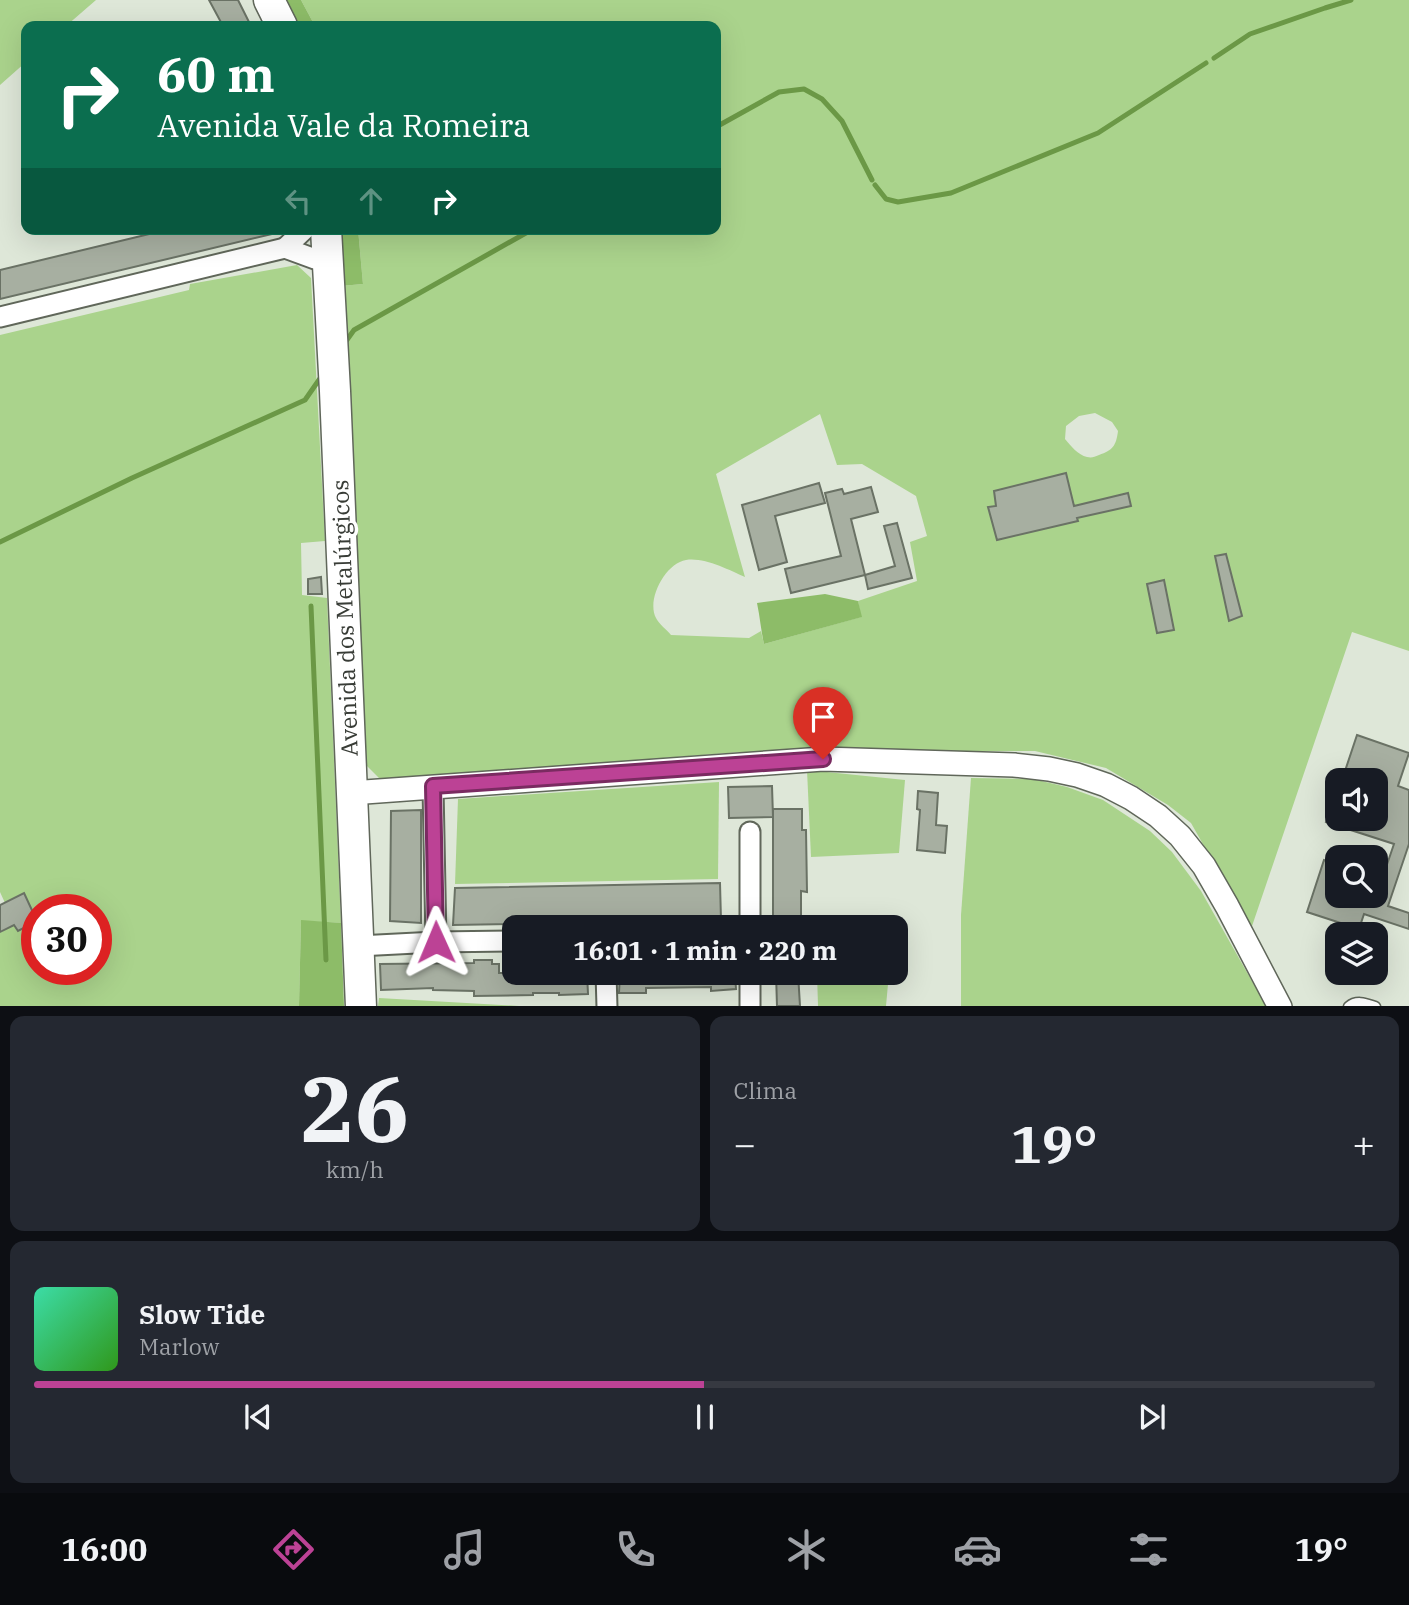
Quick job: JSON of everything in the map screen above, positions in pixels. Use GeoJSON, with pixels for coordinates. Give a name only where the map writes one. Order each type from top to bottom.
{"type":"FeatureCollection","features":[{"type":"Feature","properties":{"kind":"main road"},"geometry":{"type":"LineString","coordinates":[[269,0],[280,21]]}},
{"type":"Feature","properties":{"kind":"main road","name":"Avenida dos Metalúrgicos"},"geometry":{"type":"LineString","coordinates":[[326,235],[361,1006]]}},
{"type":"Feature","properties":{"kind":"street"},"geometry":{"type":"LineString","coordinates":[[0,317],[285,248],[299,235]]}},
{"type":"Feature","properties":{"kind":"street"},"geometry":{"type":"LineString","coordinates":[[285,248],[315,259],[328,260]]}},
{"type":"Feature","properties":{"kind":"street"},"geometry":{"type":"LineString","coordinates":[[351,793],[823,759],[1014,765],[1077,775],[1106,785],[1131,798],[1158,816],[1180,836],[1204,866],[1280,1006]]}},
{"type":"Feature","properties":{"kind":"street"},"geometry":{"type":"LineString","coordinates":[[433,786],[436,942]]}},
{"type":"Feature","properties":{"kind":"street"},"geometry":{"type":"LineString","coordinates":[[750,832],[750,915]]}},
{"type":"Feature","properties":{"kind":"street"},"geometry":{"type":"LineString","coordinates":[[358,946],[502,941]]}},
{"type":"Feature","properties":{"kind":"street"},"geometry":{"type":"LineString","coordinates":[[606,985],[607,1006]]}},
{"type":"Feature","properties":{"kind":"street"},"geometry":{"type":"LineString","coordinates":[[750,985],[750,1006]]}},
{"type":"Feature","properties":{"kind":"lane"},"geometry":{"type":"LineString","coordinates":[[1349,1006],[1359,1003],[1375,1006]]}},
{"type":"Feature","properties":{"kind":"green space"},"geometry":{"type":"Polygon","coordinates":[[[0,0],[96,0],[72,21],[21,21],[21,66],[0,85],[0,0]]]}},
{"type":"Feature","properties":{"kind":"green space"},"geometry":{"type":"Polygon","coordinates":[[[280,0],[301,0],[312,21],[289,21],[280,0]]]}},
{"type":"Feature","properties":{"kind":"green space"},"geometry":{"type":"Polygon","coordinates":[[[301,0],[1409,0],[1409,651],[1352,632],[1251,929],[1191,823],[1168,805],[1106,768],[1035,751],[740,752],[381,780],[362,761],[341,286],[363,284],[359,235],[721,235],[721,21],[312,21],[301,0]],[[1095,413],[1079,416],[1066,426],[1065,439],[1084,456],[1096,456],[1115,444],[1118,431],[1112,422],[1095,413]],[[820,414],[716,474],[745,577],[701,560],[686,560],[671,568],[656,592],[654,610],[656,618],[671,635],[749,638],[761,631],[764,644],[861,617],[858,601],[917,581],[910,542],[927,536],[916,496],[862,464],[837,465],[820,414]],[[1066,473],[994,491],[996,506],[989,507],[1078,520],[1066,473]]]}},
{"type":"Feature","properties":{"kind":"green space"},"geometry":{"type":"Polygon","coordinates":[[[340,235],[359,235],[363,284],[341,286],[340,235]]]}},
{"type":"Feature","properties":{"kind":"green space"},"geometry":{"type":"Polygon","coordinates":[[[297,265],[311,278],[325,541],[301,543],[302,595],[327,598],[341,923],[301,921],[299,1006],[0,1006],[0,932],[14,925],[18,931],[21,929],[21,985],[112,985],[112,894],[21,894],[5,903],[0,892],[0,335],[189,290],[190,284],[297,265]]]}},
{"type":"Feature","properties":{"kind":"green space"},"geometry":{"type":"Polygon","coordinates":[[[825,594],[858,601],[862,617],[764,644],[757,603],[825,594]]]}},
{"type":"Feature","properties":{"kind":"green space"},"geometry":{"type":"Polygon","coordinates":[[[807,770],[905,780],[899,853],[811,857],[807,770]]]}},
{"type":"Feature","properties":{"kind":"green space"},"geometry":{"type":"Polygon","coordinates":[[[971,778],[1033,779],[1067,787],[1103,800],[1150,831],[1172,852],[1201,891],[1266,1006],[961,1006],[961,915],[971,778]]]}},
{"type":"Feature","properties":{"kind":"green space"},"geometry":{"type":"Polygon","coordinates":[[[719,782],[718,879],[455,884],[458,799],[719,782]]]}},
{"type":"Feature","properties":{"kind":"green space"},"geometry":{"type":"Polygon","coordinates":[[[301,920],[341,923],[344,1006],[299,1006],[301,920]]]}},
{"type":"Feature","properties":{"kind":"green space"},"geometry":{"type":"Polygon","coordinates":[[[817,985],[888,985],[886,1006],[818,1006],[817,985]]]}},
{"type":"Feature","properties":{"kind":"green space"},"geometry":{"type":"Polygon","coordinates":[[[379,998],[519,1006],[378,1006],[379,998]]]}},
{"type":"Feature","properties":{"kind":"building"},"geometry":{"type":"Polygon","coordinates":[[[209,0],[238,0],[248,21],[220,21],[209,0]]]}},
{"type":"Feature","properties":{"kind":"building"},"geometry":{"type":"Polygon","coordinates":[[[145,235],[268,235],[0,299],[0,270],[145,235]]]}},
{"type":"Feature","properties":{"kind":"building"},"geometry":{"type":"Polygon","coordinates":[[[1066,473],[1074,506],[1128,493],[1131,506],[997,540],[988,507],[996,506],[994,491],[1066,473]]]}},
{"type":"Feature","properties":{"kind":"building"},"geometry":{"type":"Polygon","coordinates":[[[819,483],[825,503],[775,516],[787,562],[759,570],[742,505],[819,483]]]}},
{"type":"Feature","properties":{"kind":"building"},"geometry":{"type":"Polygon","coordinates":[[[871,487],[878,512],[851,519],[865,575],[791,593],[785,569],[841,556],[825,493],[842,489],[844,494],[871,487]]]}},
{"type":"Feature","properties":{"kind":"building"},"geometry":{"type":"Polygon","coordinates":[[[897,523],[912,578],[868,589],[865,575],[895,566],[884,526],[897,523]]]}},
{"type":"Feature","properties":{"kind":"building"},"geometry":{"type":"Polygon","coordinates":[[[1226,554],[1242,616],[1229,621],[1215,556],[1226,554]]]}},
{"type":"Feature","properties":{"kind":"building"},"geometry":{"type":"Polygon","coordinates":[[[321,577],[322,594],[308,594],[308,579],[321,577]]]}},
{"type":"Feature","properties":{"kind":"building"},"geometry":{"type":"Polygon","coordinates":[[[1164,580],[1174,630],[1157,633],[1147,584],[1164,580]]]}},
{"type":"Feature","properties":{"kind":"building"},"geometry":{"type":"Polygon","coordinates":[[[1357,735],[1409,753],[1398,786],[1409,790],[1409,844],[1388,906],[1388,862],[1394,844],[1354,831],[1388,831],[1388,768],[1346,768],[1357,735]]]}},
{"type":"Feature","properties":{"kind":"building"},"geometry":{"type":"Polygon","coordinates":[[[772,786],[773,817],[729,818],[728,787],[772,786]]]}},
{"type":"Feature","properties":{"kind":"building"},"geometry":{"type":"Polygon","coordinates":[[[918,791],[938,793],[936,825],[947,826],[945,853],[917,850],[920,810],[917,809],[918,791]]]}},
{"type":"Feature","properties":{"kind":"building"},"geometry":{"type":"Polygon","coordinates":[[[773,809],[802,809],[802,830],[806,830],[807,892],[801,891],[801,915],[773,915],[773,809]]]}},
{"type":"Feature","properties":{"kind":"building"},"geometry":{"type":"Polygon","coordinates":[[[421,810],[421,923],[390,921],[391,811],[421,810]]]}},
{"type":"Feature","properties":{"kind":"building"},"geometry":{"type":"Polygon","coordinates":[[[1324,860],[1325,908],[1388,906],[1409,913],[1409,929],[1364,914],[1361,922],[1338,922],[1307,912],[1324,860]]]}},
{"type":"Feature","properties":{"kind":"building"},"geometry":{"type":"Polygon","coordinates":[[[720,883],[721,915],[502,915],[502,924],[453,925],[455,888],[720,883]]]}},
{"type":"Feature","properties":{"kind":"building"},"geometry":{"type":"Polygon","coordinates":[[[21,894],[21,929],[18,931],[14,925],[0,932],[0,905],[21,894]]]}},
{"type":"Feature","properties":{"kind":"building"},"geometry":{"type":"Polygon","coordinates":[[[474,960],[492,960],[492,964],[499,964],[502,985],[588,985],[588,994],[474,996],[474,991],[433,988],[381,990],[380,964],[474,963],[474,960]]]}},
{"type":"Feature","properties":{"kind":"building"},"geometry":{"type":"Polygon","coordinates":[[[619,985],[736,985],[736,989],[711,991],[711,987],[646,988],[646,993],[619,993],[619,985]]]}},
{"type":"Feature","properties":{"kind":"building"},"geometry":{"type":"Polygon","coordinates":[[[776,985],[799,985],[800,1006],[777,1006],[776,985]]]}},
{"type":"Feature","properties":{"kind":"waterway"},"geometry":{"type":"LineString","coordinates":[[1214,58],[1250,34],[1351,0]]}},
{"type":"Feature","properties":{"kind":"waterway"},"geometry":{"type":"LineString","coordinates":[[875,185],[886,199],[898,202],[951,193],[1098,133],[1206,63]]}},
{"type":"Feature","properties":{"kind":"waterway"},"geometry":{"type":"LineString","coordinates":[[721,124],[779,92],[804,89],[822,99],[842,121],[872,180]]}},
{"type":"Feature","properties":{"kind":"waterway"},"geometry":{"type":"LineString","coordinates":[[344,344],[354,330],[522,235]]}},
{"type":"Feature","properties":{"kind":"waterway"},"geometry":{"type":"LineString","coordinates":[[0,542],[132,478],[305,400],[321,377]]}},
{"type":"Feature","properties":{"kind":"waterway"},"geometry":{"type":"LineString","coordinates":[[311,606],[326,960]]}},
{"type":"Feature","properties":{"kind":"route"},"geometry":{"type":"LineString","coordinates":[[436,942],[433,786],[823,759]]}}]}
